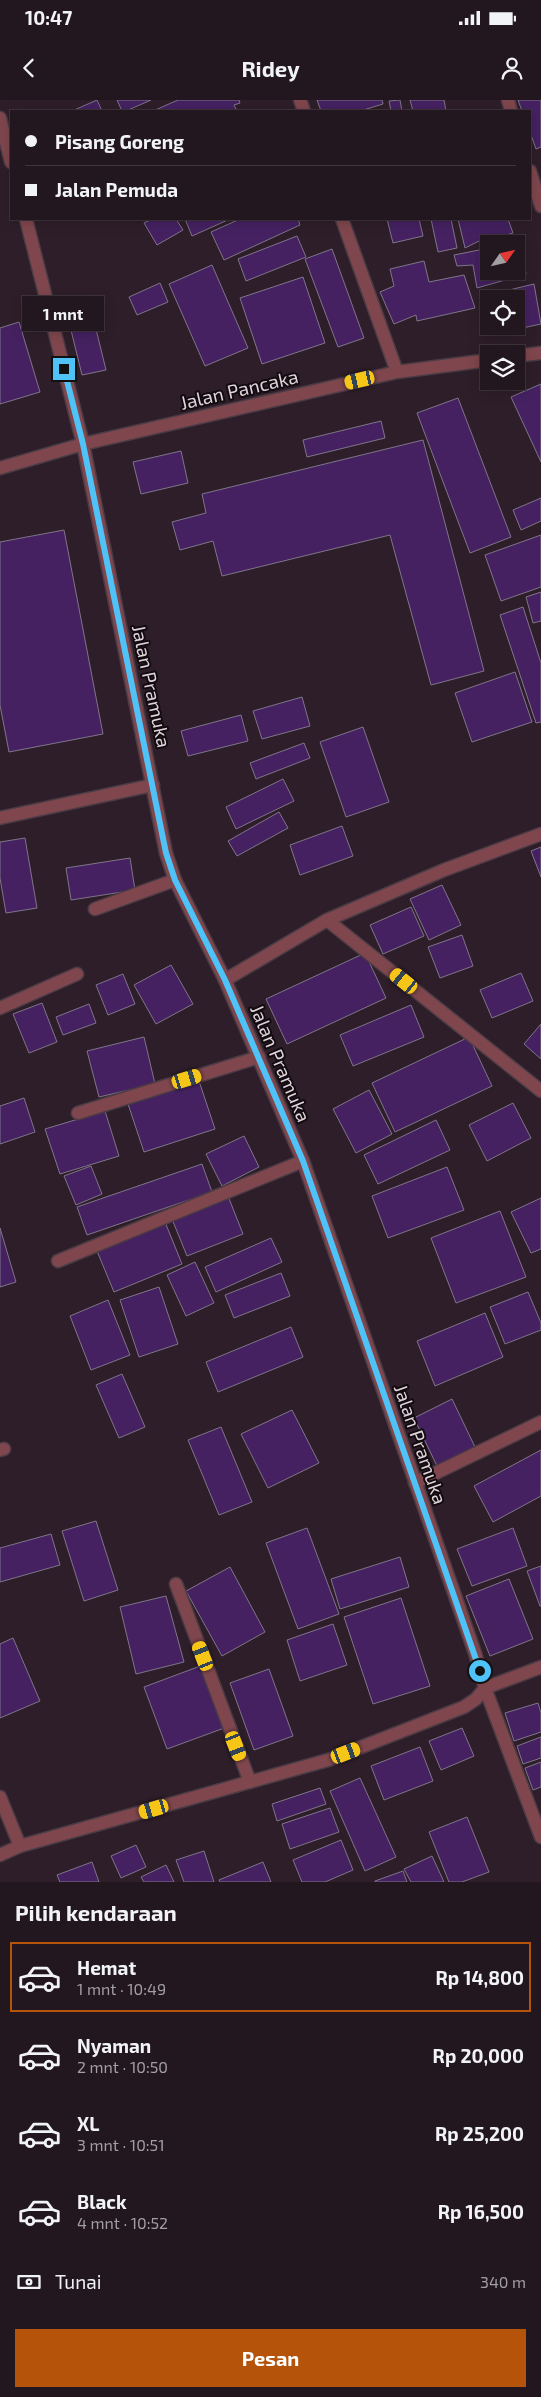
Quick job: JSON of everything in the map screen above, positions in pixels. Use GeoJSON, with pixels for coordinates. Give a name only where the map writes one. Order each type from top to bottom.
{"type":"FeatureCollection","features":[{"type":"Feature","properties":{"kind":"street"},"geometry":{"type":"LineString","coordinates":[[0,118],[10,158]]}},
{"type":"Feature","properties":{"kind":"street"},"geometry":{"type":"LineString","coordinates":[[531,174],[541,206]]}},
{"type":"Feature","properties":{"kind":"street","name":"Jalan Pramuka"},"geometry":{"type":"LineString","coordinates":[[26,220],[83,444],[166,853],[175,880],[225,980],[260,1057],[303,1161],[475,1653],[484,1688],[541,1837]]}},
{"type":"Feature","properties":{"kind":"street"},"geometry":{"type":"LineString","coordinates":[[342,220],[397,372]]}},
{"type":"Feature","properties":{"kind":"street"},"geometry":{"type":"LineString","coordinates":[[525,355],[541,353]]}},
{"type":"Feature","properties":{"kind":"street","name":"Jalan Pancaka"},"geometry":{"type":"LineString","coordinates":[[0,468],[83,444],[397,372],[480,361]]}},
{"type":"Feature","properties":{"kind":"street"},"geometry":{"type":"LineString","coordinates":[[0,818],[153,785]]}},
{"type":"Feature","properties":{"kind":"street"},"geometry":{"type":"LineString","coordinates":[[225,980],[327,920],[444,870],[541,834]]}},
{"type":"Feature","properties":{"kind":"street"},"geometry":{"type":"LineString","coordinates":[[95,909],[175,880]]}},
{"type":"Feature","properties":{"kind":"street"},"geometry":{"type":"LineString","coordinates":[[327,920],[541,1091]]}},
{"type":"Feature","properties":{"kind":"street"},"geometry":{"type":"LineString","coordinates":[[0,1008],[77,974]]}},
{"type":"Feature","properties":{"kind":"street"},"geometry":{"type":"LineString","coordinates":[[78,1112],[260,1057]]}},
{"type":"Feature","properties":{"kind":"street"},"geometry":{"type":"LineString","coordinates":[[58,1261],[303,1161]]}},
{"type":"Feature","properties":{"kind":"street"},"geometry":{"type":"LineString","coordinates":[[415,1483],[541,1422]]}},
{"type":"Feature","properties":{"kind":"street"},"geometry":{"type":"LineString","coordinates":[[176,1584],[250,1782]]}},
{"type":"Feature","properties":{"kind":"street"},"geometry":{"type":"LineString","coordinates":[[0,1855],[20,1846],[328,1760],[464,1707],[476,1699],[484,1688],[541,1667]]}},
{"type":"Feature","properties":{"kind":"street"},"geometry":{"type":"LineString","coordinates":[[0,1797],[20,1846]]}},
{"type":"Feature","properties":{"kind":"building"},"geometry":{"type":"Polygon","coordinates":[[[97,100],[102,110],[74,110],[97,100]]]}},
{"type":"Feature","properties":{"kind":"building"},"geometry":{"type":"Polygon","coordinates":[[[117,100],[151,100],[128,110],[122,110],[117,100]]]}},
{"type":"Feature","properties":{"kind":"building"},"geometry":{"type":"Polygon","coordinates":[[[178,100],[239,100],[240,103],[234,105],[236,110],[155,110],[178,100]]]}},
{"type":"Feature","properties":{"kind":"building"},"geometry":{"type":"Polygon","coordinates":[[[317,100],[382,100],[383,104],[363,110],[321,110],[317,100]]]}},
{"type":"Feature","properties":{"kind":"building"},"geometry":{"type":"Polygon","coordinates":[[[400,100],[402,110],[391,110],[389,101],[400,100]]]}},
{"type":"Feature","properties":{"kind":"building"},"geometry":{"type":"Polygon","coordinates":[[[410,100],[444,100],[446,110],[413,110],[410,100]]]}},
{"type":"Feature","properties":{"kind":"building"},"geometry":{"type":"Polygon","coordinates":[[[518,100],[541,100],[541,147],[536,149],[531,135],[531,110],[522,110],[518,100]]]}},
{"type":"Feature","properties":{"kind":"building"},"geometry":{"type":"Polygon","coordinates":[[[150,220],[177,220],[183,230],[157,245],[144,223],[150,220]]]}},
{"type":"Feature","properties":{"kind":"building"},"geometry":{"type":"Polygon","coordinates":[[[185,220],[228,220],[192,236],[185,220]]]}},
{"type":"Feature","properties":{"kind":"building"},"geometry":{"type":"Polygon","coordinates":[[[238,220],[298,220],[300,225],[224,260],[211,232],[238,220]]]}},
{"type":"Feature","properties":{"kind":"building"},"geometry":{"type":"Polygon","coordinates":[[[387,220],[419,220],[423,236],[393,243],[387,220]]]}},
{"type":"Feature","properties":{"kind":"building"},"geometry":{"type":"Polygon","coordinates":[[[431,220],[451,220],[457,248],[438,252],[431,220]]]}},
{"type":"Feature","properties":{"kind":"building"},"geometry":{"type":"Polygon","coordinates":[[[458,220],[508,220],[513,233],[506,235],[480,235],[480,240],[465,248],[458,220]]]}},
{"type":"Feature","properties":{"kind":"building"},"geometry":{"type":"Polygon","coordinates":[[[297,236],[306,257],[246,281],[238,259],[297,236]]]}},
{"type":"Feature","properties":{"kind":"building"},"geometry":{"type":"Polygon","coordinates":[[[332,249],[364,338],[338,347],[305,259],[332,249]]]}},
{"type":"Feature","properties":{"kind":"building"},"geometry":{"type":"Polygon","coordinates":[[[480,250],[480,280],[505,280],[477,288],[473,265],[457,266],[454,255],[480,250]]]}},
{"type":"Feature","properties":{"kind":"building"},"geometry":{"type":"Polygon","coordinates":[[[424,261],[429,282],[464,275],[475,308],[417,321],[416,315],[394,324],[380,292],[394,286],[390,269],[424,261]]]}},
{"type":"Feature","properties":{"kind":"building"},"geometry":{"type":"Polygon","coordinates":[[[212,265],[248,348],[205,366],[169,284],[212,265]]]}},
{"type":"Feature","properties":{"kind":"building"},"geometry":{"type":"Polygon","coordinates":[[[303,277],[325,343],[262,364],[240,298],[303,277]]]}},
{"type":"Feature","properties":{"kind":"building"},"geometry":{"type":"Polygon","coordinates":[[[160,283],[168,302],[137,315],[129,297],[160,283]]]}},
{"type":"Feature","properties":{"kind":"building"},"geometry":{"type":"Polygon","coordinates":[[[534,284],[541,324],[525,327],[525,290],[509,290],[534,284]]]}},
{"type":"Feature","properties":{"kind":"building"},"geometry":{"type":"Polygon","coordinates":[[[94,321],[106,370],[82,375],[70,326],[94,321]]]}},
{"type":"Feature","properties":{"kind":"building"},"geometry":{"type":"Polygon","coordinates":[[[19,322],[40,392],[0,404],[0,328],[19,322]]]}},
{"type":"Feature","properties":{"kind":"building"},"geometry":{"type":"Polygon","coordinates":[[[541,384],[541,462],[511,397],[541,384]]]}},
{"type":"Feature","properties":{"kind":"building"},"geometry":{"type":"Polygon","coordinates":[[[458,398],[511,537],[470,553],[417,413],[458,398]]]}},
{"type":"Feature","properties":{"kind":"building"},"geometry":{"type":"Polygon","coordinates":[[[381,421],[385,438],[307,457],[303,440],[381,421]]]}},
{"type":"Feature","properties":{"kind":"building"},"geometry":{"type":"Polygon","coordinates":[[[423,440],[484,671],[431,685],[390,535],[222,576],[213,541],[180,550],[172,522],[206,513],[202,494],[423,440]]]}},
{"type":"Feature","properties":{"kind":"building"},"geometry":{"type":"Polygon","coordinates":[[[181,451],[188,483],[141,494],[133,462],[181,451]]]}},
{"type":"Feature","properties":{"kind":"building"},"geometry":{"type":"Polygon","coordinates":[[[541,498],[541,521],[521,530],[513,510],[541,498]]]}},
{"type":"Feature","properties":{"kind":"building"},"geometry":{"type":"Polygon","coordinates":[[[64,530],[103,734],[9,752],[0,705],[0,542],[64,530]]]}},
{"type":"Feature","properties":{"kind":"building"},"geometry":{"type":"Polygon","coordinates":[[[541,535],[541,587],[501,601],[485,555],[541,535]]]}},
{"type":"Feature","properties":{"kind":"building"},"geometry":{"type":"Polygon","coordinates":[[[541,592],[541,621],[533,623],[526,597],[541,592]]]}},
{"type":"Feature","properties":{"kind":"building"},"geometry":{"type":"Polygon","coordinates":[[[523,607],[541,663],[541,722],[536,723],[500,615],[523,607]]]}},
{"type":"Feature","properties":{"kind":"building"},"geometry":{"type":"Polygon","coordinates":[[[515,672],[532,722],[472,742],[455,693],[515,672]]]}},
{"type":"Feature","properties":{"kind":"building"},"geometry":{"type":"Polygon","coordinates":[[[302,697],[310,726],[262,739],[253,711],[302,697]]]}},
{"type":"Feature","properties":{"kind":"building"},"geometry":{"type":"Polygon","coordinates":[[[241,715],[248,741],[188,756],[181,731],[241,715]]]}},
{"type":"Feature","properties":{"kind":"building"},"geometry":{"type":"Polygon","coordinates":[[[363,727],[389,802],[346,817],[320,742],[363,727]]]}},
{"type":"Feature","properties":{"kind":"building"},"geometry":{"type":"Polygon","coordinates":[[[304,743],[310,758],[256,779],[250,763],[304,743]]]}},
{"type":"Feature","properties":{"kind":"building"},"geometry":{"type":"Polygon","coordinates":[[[283,779],[294,801],[236,829],[226,807],[283,779]]]}},
{"type":"Feature","properties":{"kind":"building"},"geometry":{"type":"Polygon","coordinates":[[[279,812],[288,828],[237,856],[228,841],[279,812]]]}},
{"type":"Feature","properties":{"kind":"building"},"geometry":{"type":"Polygon","coordinates":[[[342,826],[353,856],[300,875],[290,845],[342,826]]]}},
{"type":"Feature","properties":{"kind":"building"},"geometry":{"type":"Polygon","coordinates":[[[25,838],[37,908],[6,913],[0,878],[0,842],[25,838]]]}},
{"type":"Feature","properties":{"kind":"building"},"geometry":{"type":"Polygon","coordinates":[[[541,847],[541,877],[531,851],[541,847]]]}},
{"type":"Feature","properties":{"kind":"building"},"geometry":{"type":"Polygon","coordinates":[[[130,858],[135,890],[71,900],[66,868],[130,858]]]}},
{"type":"Feature","properties":{"kind":"building"},"geometry":{"type":"Polygon","coordinates":[[[442,885],[461,925],[429,940],[410,899],[442,885]]]}},
{"type":"Feature","properties":{"kind":"building"},"geometry":{"type":"Polygon","coordinates":[[[411,907],[424,936],[383,954],[370,925],[411,907]]]}},
{"type":"Feature","properties":{"kind":"building"},"geometry":{"type":"Polygon","coordinates":[[[462,935],[473,966],[440,978],[428,947],[462,935]]]}},
{"type":"Feature","properties":{"kind":"building"},"geometry":{"type":"Polygon","coordinates":[[[365,953],[386,998],[287,1044],[266,999],[365,953]]]}},
{"type":"Feature","properties":{"kind":"building"},"geometry":{"type":"Polygon","coordinates":[[[171,965],[193,1004],[156,1024],[134,985],[171,965]]]}},
{"type":"Feature","properties":{"kind":"building"},"geometry":{"type":"Polygon","coordinates":[[[521,973],[533,1001],[492,1018],[480,990],[521,973]]]}},
{"type":"Feature","properties":{"kind":"building"},"geometry":{"type":"Polygon","coordinates":[[[123,974],[135,1004],[108,1015],[96,985],[123,974]]]}},
{"type":"Feature","properties":{"kind":"building"},"geometry":{"type":"Polygon","coordinates":[[[42,1003],[57,1042],[29,1053],[13,1014],[42,1003]]]}},
{"type":"Feature","properties":{"kind":"building"},"geometry":{"type":"Polygon","coordinates":[[[89,1004],[96,1023],[63,1035],[56,1017],[89,1004]]]}},
{"type":"Feature","properties":{"kind":"building"},"geometry":{"type":"Polygon","coordinates":[[[411,1005],[424,1037],[353,1066],[340,1035],[411,1005]]]}},
{"type":"Feature","properties":{"kind":"building"},"geometry":{"type":"Polygon","coordinates":[[[541,1024],[541,1059],[524,1044],[541,1024]]]}},
{"type":"Feature","properties":{"kind":"building"},"geometry":{"type":"Polygon","coordinates":[[[144,1037],[155,1084],[99,1097],[87,1051],[144,1037]]]}},
{"type":"Feature","properties":{"kind":"building"},"geometry":{"type":"Polygon","coordinates":[[[469,1037],[492,1086],[395,1132],[372,1083],[469,1037]]]}},
{"type":"Feature","properties":{"kind":"building"},"geometry":{"type":"Polygon","coordinates":[[[199,1081],[215,1129],[144,1152],[128,1104],[199,1081]]]}},
{"type":"Feature","properties":{"kind":"building"},"geometry":{"type":"Polygon","coordinates":[[[369,1090],[392,1134],[356,1153],[333,1109],[369,1090]]]}},
{"type":"Feature","properties":{"kind":"building"},"geometry":{"type":"Polygon","coordinates":[[[24,1098],[35,1132],[0,1144],[0,1106],[24,1098]]]}},
{"type":"Feature","properties":{"kind":"building"},"geometry":{"type":"Polygon","coordinates":[[[513,1103],[531,1138],[487,1161],[469,1125],[513,1103]]]}},
{"type":"Feature","properties":{"kind":"building"},"geometry":{"type":"Polygon","coordinates":[[[105,1111],[119,1156],[60,1174],[45,1129],[105,1111]]]}},
{"type":"Feature","properties":{"kind":"building"},"geometry":{"type":"Polygon","coordinates":[[[436,1120],[450,1150],[378,1184],[364,1155],[436,1120]]]}},
{"type":"Feature","properties":{"kind":"building"},"geometry":{"type":"Polygon","coordinates":[[[244,1136],[259,1167],[222,1186],[206,1154],[244,1136]]]}},
{"type":"Feature","properties":{"kind":"building"},"geometry":{"type":"Polygon","coordinates":[[[202,1164],[212,1192],[87,1235],[77,1207],[202,1164]]]}},
{"type":"Feature","properties":{"kind":"building"},"geometry":{"type":"Polygon","coordinates":[[[91,1166],[102,1194],[76,1205],[64,1176],[91,1166]]]}},
{"type":"Feature","properties":{"kind":"building"},"geometry":{"type":"Polygon","coordinates":[[[447,1167],[464,1210],[388,1238],[372,1196],[447,1167]]]}},
{"type":"Feature","properties":{"kind":"building"},"geometry":{"type":"Polygon","coordinates":[[[228,1196],[243,1234],[187,1256],[172,1219],[228,1196]]]}},
{"type":"Feature","properties":{"kind":"building"},"geometry":{"type":"Polygon","coordinates":[[[541,1198],[541,1249],[531,1253],[511,1212],[541,1198]]]}},
{"type":"Feature","properties":{"kind":"building"},"geometry":{"type":"Polygon","coordinates":[[[500,1211],[526,1277],[456,1303],[431,1238],[500,1211]]]}},
{"type":"Feature","properties":{"kind":"building"},"geometry":{"type":"Polygon","coordinates":[[[165,1222],[182,1264],[114,1292],[97,1251],[165,1222]]]}},
{"type":"Feature","properties":{"kind":"building"},"geometry":{"type":"Polygon","coordinates":[[[0,1228],[16,1282],[0,1287],[0,1228]]]}},
{"type":"Feature","properties":{"kind":"building"},"geometry":{"type":"Polygon","coordinates":[[[271,1238],[282,1262],[216,1292],[205,1267],[271,1238]]]}},
{"type":"Feature","properties":{"kind":"building"},"geometry":{"type":"Polygon","coordinates":[[[195,1262],[214,1303],[186,1316],[167,1275],[195,1262]]]}},
{"type":"Feature","properties":{"kind":"building"},"geometry":{"type":"Polygon","coordinates":[[[281,1273],[290,1296],[234,1318],[225,1295],[281,1273]]]}},
{"type":"Feature","properties":{"kind":"building"},"geometry":{"type":"Polygon","coordinates":[[[159,1287],[178,1344],[139,1357],[120,1300],[159,1287]]]}},
{"type":"Feature","properties":{"kind":"building"},"geometry":{"type":"Polygon","coordinates":[[[528,1292],[541,1323],[541,1330],[505,1344],[490,1307],[528,1292]]]}},
{"type":"Feature","properties":{"kind":"building"},"geometry":{"type":"Polygon","coordinates":[[[108,1300],[130,1355],[91,1370],[70,1316],[108,1300]]]}},
{"type":"Feature","properties":{"kind":"building"},"geometry":{"type":"Polygon","coordinates":[[[485,1313],[503,1357],[435,1386],[417,1341],[485,1313]]]}},
{"type":"Feature","properties":{"kind":"building"},"geometry":{"type":"Polygon","coordinates":[[[291,1327],[303,1357],[218,1392],[206,1362],[291,1327]]]}},
{"type":"Feature","properties":{"kind":"building"},"geometry":{"type":"Polygon","coordinates":[[[122,1374],[145,1427],[119,1438],[96,1385],[122,1374]]]}},
{"type":"Feature","properties":{"kind":"building"},"geometry":{"type":"Polygon","coordinates":[[[452,1399],[475,1447],[437,1466],[414,1418],[452,1399]]]}},
{"type":"Feature","properties":{"kind":"building"},"geometry":{"type":"Polygon","coordinates":[[[292,1410],[319,1463],[268,1488],[241,1434],[292,1410]]]}},
{"type":"Feature","properties":{"kind":"building"},"geometry":{"type":"Polygon","coordinates":[[[221,1427],[252,1502],[219,1515],[188,1440],[221,1427]]]}},
{"type":"Feature","properties":{"kind":"building"},"geometry":{"type":"Polygon","coordinates":[[[541,1450],[541,1496],[493,1522],[474,1486],[541,1450]]]}},
{"type":"Feature","properties":{"kind":"building"},"geometry":{"type":"Polygon","coordinates":[[[96,1521],[118,1590],[84,1601],[62,1531],[96,1521]]]}},
{"type":"Feature","properties":{"kind":"building"},"geometry":{"type":"Polygon","coordinates":[[[307,1528],[339,1614],[298,1629],[266,1543],[307,1528]]]}},
{"type":"Feature","properties":{"kind":"building"},"geometry":{"type":"Polygon","coordinates":[[[513,1528],[527,1566],[472,1586],[457,1549],[513,1528]]]}},
{"type":"Feature","properties":{"kind":"building"},"geometry":{"type":"Polygon","coordinates":[[[51,1534],[60,1565],[0,1582],[0,1548],[51,1534]]]}},
{"type":"Feature","properties":{"kind":"building"},"geometry":{"type":"Polygon","coordinates":[[[400,1557],[409,1587],[340,1609],[331,1579],[400,1557]]]}},
{"type":"Feature","properties":{"kind":"building"},"geometry":{"type":"Polygon","coordinates":[[[541,1566],[541,1606],[540,1606],[527,1571],[541,1566]]]}},
{"type":"Feature","properties":{"kind":"building"},"geometry":{"type":"Polygon","coordinates":[[[230,1567],[265,1632],[222,1656],[186,1591],[230,1567]]]}},
{"type":"Feature","properties":{"kind":"building"},"geometry":{"type":"Polygon","coordinates":[[[509,1579],[533,1639],[490,1656],[466,1596],[509,1579]]]}},
{"type":"Feature","properties":{"kind":"building"},"geometry":{"type":"Polygon","coordinates":[[[166,1596],[184,1662],[136,1674],[120,1607],[166,1596]]]}},
{"type":"Feature","properties":{"kind":"building"},"geometry":{"type":"Polygon","coordinates":[[[401,1598],[430,1686],[373,1704],[344,1617],[401,1598]]]}},
{"type":"Feature","properties":{"kind":"building"},"geometry":{"type":"Polygon","coordinates":[[[333,1624],[347,1665],[300,1681],[287,1640],[333,1624]]]}},
{"type":"Feature","properties":{"kind":"building"},"geometry":{"type":"Polygon","coordinates":[[[13,1638],[40,1701],[0,1718],[0,1644],[13,1638]]]}},
{"type":"Feature","properties":{"kind":"building"},"geometry":{"type":"Polygon","coordinates":[[[203,1665],[227,1727],[167,1749],[144,1687],[203,1665]]]}},
{"type":"Feature","properties":{"kind":"building"},"geometry":{"type":"Polygon","coordinates":[[[269,1669],[293,1736],[254,1750],[230,1683],[269,1669]]]}},
{"type":"Feature","properties":{"kind":"building"},"geometry":{"type":"Polygon","coordinates":[[[538,1703],[541,1713],[541,1732],[514,1741],[505,1713],[538,1703]]]}},
{"type":"Feature","properties":{"kind":"building"},"geometry":{"type":"Polygon","coordinates":[[[462,1728],[474,1756],[441,1770],[429,1741],[462,1728]]]}},
{"type":"Feature","properties":{"kind":"building"},"geometry":{"type":"Polygon","coordinates":[[[541,1737],[541,1758],[523,1764],[517,1746],[541,1737]]]}},
{"type":"Feature","properties":{"kind":"building"},"geometry":{"type":"Polygon","coordinates":[[[420,1747],[433,1781],[384,1800],[371,1766],[420,1747]]]}},
{"type":"Feature","properties":{"kind":"building"},"geometry":{"type":"Polygon","coordinates":[[[541,1762],[541,1787],[533,1790],[525,1768],[541,1762]]]}},
{"type":"Feature","properties":{"kind":"building"},"geometry":{"type":"Polygon","coordinates":[[[360,1778],[396,1857],[365,1871],[330,1791],[360,1778]]]}},
{"type":"Feature","properties":{"kind":"building"},"geometry":{"type":"Polygon","coordinates":[[[320,1788],[326,1804],[277,1821],[272,1804],[320,1788]]]}},
{"type":"Feature","properties":{"kind":"building"},"geometry":{"type":"Polygon","coordinates":[[[330,1808],[339,1832],[290,1849],[282,1824],[330,1808]]]}},
{"type":"Feature","properties":{"kind":"building"},"geometry":{"type":"Polygon","coordinates":[[[467,1817],[489,1872],[462,1882],[449,1882],[429,1832],[467,1817]]]}},
{"type":"Feature","properties":{"kind":"building"},"geometry":{"type":"Polygon","coordinates":[[[341,1840],[353,1870],[325,1882],[302,1882],[293,1860],[341,1840]]]}},
{"type":"Feature","properties":{"kind":"building"},"geometry":{"type":"Polygon","coordinates":[[[136,1845],[146,1867],[121,1878],[111,1856],[136,1845]]]}},
{"type":"Feature","properties":{"kind":"building"},"geometry":{"type":"Polygon","coordinates":[[[204,1851],[214,1882],[184,1882],[176,1860],[204,1851]]]}},
{"type":"Feature","properties":{"kind":"building"},"geometry":{"type":"Polygon","coordinates":[[[432,1856],[444,1882],[411,1882],[404,1869],[432,1856]]]}},
{"type":"Feature","properties":{"kind":"building"},"geometry":{"type":"Polygon","coordinates":[[[92,1862],[99,1882],[60,1882],[57,1875],[92,1862]]]}},
{"type":"Feature","properties":{"kind":"building"},"geometry":{"type":"Polygon","coordinates":[[[263,1862],[271,1882],[220,1882],[219,1880],[263,1862]]]}},
{"type":"Feature","properties":{"kind":"building"},"geometry":{"type":"Polygon","coordinates":[[[166,1865],[174,1882],[144,1882],[141,1877],[166,1865]]]}},
{"type":"Feature","properties":{"kind":"building"},"geometry":{"type":"Polygon","coordinates":[[[403,1871],[407,1882],[375,1882],[375,1881],[403,1871]]]}},
{"type":"Feature","properties":{"kind":"route"},"geometry":{"type":"LineString","coordinates":[[64,369],[83,444],[166,853],[175,880],[191,916],[225,980],[260,1057],[303,1161],[480,1671]]}}]}
